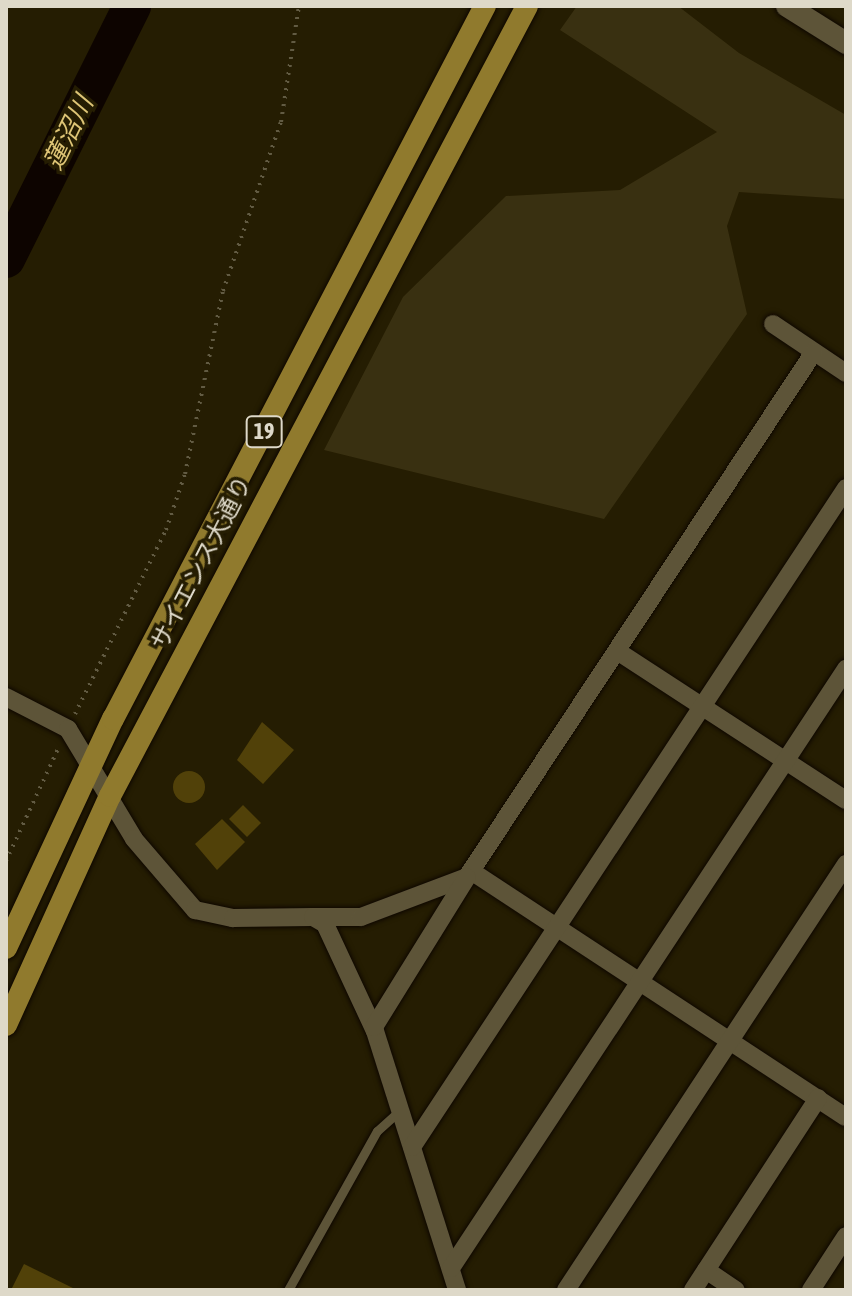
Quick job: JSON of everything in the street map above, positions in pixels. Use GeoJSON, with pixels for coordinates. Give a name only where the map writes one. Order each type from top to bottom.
{"type":"FeatureCollection","features":[{"type":"Feature","properties":{"kind":"main road","name":"サイエンス大通り"},"geometry":{"type":"LineString","coordinates":[[6,948],[91,763],[485,6]]}},
{"type":"Feature","properties":{"kind":"main road","name":"サイエンス大通り"},"geometry":{"type":"LineString","coordinates":[[6,1025],[110,796],[527,6]]}},
{"type":"Feature","properties":{"kind":"street"},"geometry":{"type":"LineString","coordinates":[[787,6],[846,43]]}},
{"type":"Feature","properties":{"kind":"street"},"geometry":{"type":"LineString","coordinates":[[773,324],[846,373]]}},
{"type":"Feature","properties":{"kind":"street"},"geometry":{"type":"LineString","coordinates":[[374,1027],[469,874],[814,352]]}},
{"type":"Feature","properties":{"kind":"street"},"geometry":{"type":"LineString","coordinates":[[412,1147],[846,488]]}},
{"type":"Feature","properties":{"kind":"street"},"geometry":{"type":"LineString","coordinates":[[617,651],[846,800]]}},
{"type":"Feature","properties":{"kind":"street"},"geometry":{"type":"LineString","coordinates":[[451,1268],[846,669]]}},
{"type":"Feature","properties":{"kind":"street"},"geometry":{"type":"LineString","coordinates":[[6,697],[68,729],[134,839],[195,910],[233,918],[361,917],[469,874]]}},
{"type":"Feature","properties":{"kind":"street"},"geometry":{"type":"LineString","coordinates":[[566,1290],[846,864]]}},
{"type":"Feature","properties":{"kind":"street"},"geometry":{"type":"LineString","coordinates":[[469,874],[557,927],[846,1117]]}},
{"type":"Feature","properties":{"kind":"street"},"geometry":{"type":"LineString","coordinates":[[313,917],[325,924],[374,1027],[457,1290]]}},
{"type":"Feature","properties":{"kind":"street"},"geometry":{"type":"LineString","coordinates":[[693,1290],[818,1098]]}},
{"type":"Feature","properties":{"kind":"street"},"geometry":{"type":"LineString","coordinates":[[811,1290],[846,1236]]}},
{"type":"Feature","properties":{"kind":"street"},"geometry":{"type":"LineString","coordinates":[[706,1270],[736,1290]]}},
{"type":"Feature","properties":{"kind":"lane"},"geometry":{"type":"LineString","coordinates":[[288,1290],[369,1143],[400,1110]]}},
{"type":"Feature","properties":{"kind":"path"},"geometry":{"type":"LineString","coordinates":[[6,861],[166,530],[185,474],[223,291],[281,122],[299,6]]}},
{"type":"Feature","properties":{"kind":"shaded area"},"geometry":{"type":"Polygon","coordinates":[[[577,6],[678,6],[739,53],[846,115],[846,199],[739,192],[727,226],[747,314],[604,519],[324,450],[403,297],[506,196],[620,190],[717,132],[560,30],[577,6]]]}},
{"type":"Feature","properties":{"kind":"building"},"geometry":{"type":"Polygon","coordinates":[[[262,722],[294,750],[263,784],[237,760],[262,722]]]}},
{"type":"Feature","properties":{"kind":"building"},"geometry":{"type":"Polygon","coordinates":[[[189,771],[200,776],[205,787],[200,798],[189,803],[178,798],[173,787],[178,776],[189,771]]]}},
{"type":"Feature","properties":{"kind":"building"},"geometry":{"type":"Polygon","coordinates":[[[243,805],[261,823],[247,837],[229,819],[243,805]]]}},
{"type":"Feature","properties":{"kind":"building"},"geometry":{"type":"Polygon","coordinates":[[[222,819],[245,842],[217,870],[195,844],[222,819]]]}},
{"type":"Feature","properties":{"kind":"building"},"geometry":{"type":"Polygon","coordinates":[[[24,1264],[77,1290],[11,1290],[24,1264]]]}},
{"type":"Feature","properties":{"kind":"waterway","name":"蓮沼川"},"geometry":{"type":"LineString","coordinates":[[6,259],[132,6]]}}]}
